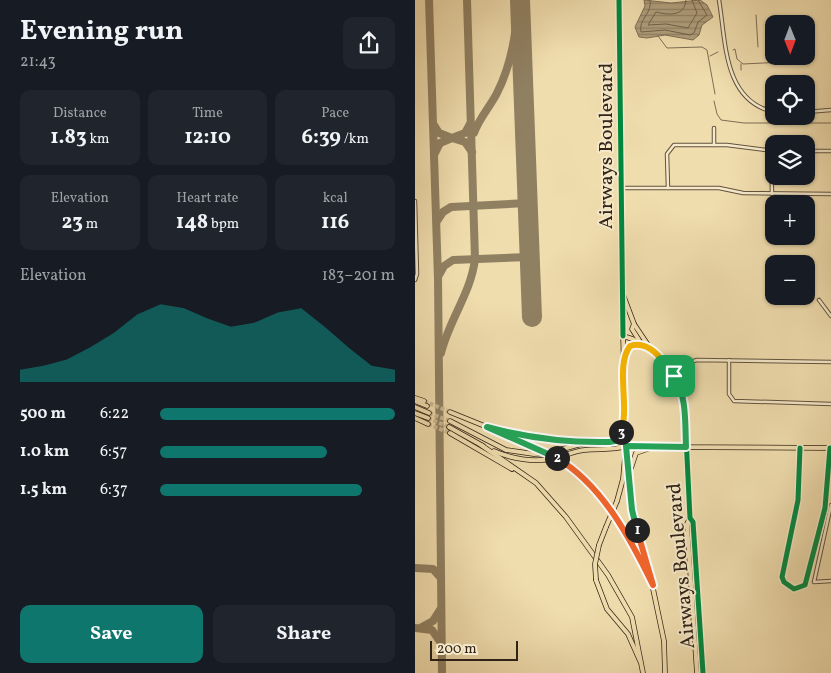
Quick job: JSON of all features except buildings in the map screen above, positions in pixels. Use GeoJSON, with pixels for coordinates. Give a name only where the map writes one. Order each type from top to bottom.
{"type":"FeatureCollection","features":[{"type":"Feature","properties":{"kind":"main road","name":"Airways Boulevard"},"geometry":{"type":"LineString","coordinates":[[619,0],[622,292],[634,324],[649,347],[674,376],[681,390],[690,518],[693,522],[703,673]]}},
{"type":"Feature","properties":{"kind":"main road"},"geometry":{"type":"LineString","coordinates":[[622,292],[626,446],[629,485],[632,510],[653,585],[664,641],[665,673]]}},
{"type":"Feature","properties":{"kind":"main road"},"geometry":{"type":"LineString","coordinates":[[634,324],[633,332],[641,342]]}},
{"type":"Feature","properties":{"kind":"main road","name":"Airways Boulevard"},"geometry":{"type":"LineString","coordinates":[[623,336],[649,347]]}},
{"type":"Feature","properties":{"kind":"main road"},"geometry":{"type":"LineString","coordinates":[[623,359],[630,346],[640,345],[649,347]]}},
{"type":"Feature","properties":{"kind":"main road"},"geometry":{"type":"LineString","coordinates":[[415,399],[424,401]]}},
{"type":"Feature","properties":{"kind":"main road"},"geometry":{"type":"LineString","coordinates":[[415,399],[427,406]]}},
{"type":"Feature","properties":{"kind":"main road"},"geometry":{"type":"LineString","coordinates":[[415,407],[429,413]]}},
{"type":"Feature","properties":{"kind":"main road"},"geometry":{"type":"LineString","coordinates":[[415,412],[428,418]]}},
{"type":"Feature","properties":{"kind":"main road"},"geometry":{"type":"LineString","coordinates":[[450,412],[531,444],[568,464],[592,487],[609,509],[639,557],[653,585]]}},
{"type":"Feature","properties":{"kind":"main road"},"geometry":{"type":"LineString","coordinates":[[609,442],[619,437],[625,415]]}},
{"type":"Feature","properties":{"kind":"main road"},"geometry":{"type":"LineString","coordinates":[[415,418],[428,424]]}},
{"type":"Feature","properties":{"kind":"main road"},"geometry":{"type":"LineString","coordinates":[[450,421],[493,445],[520,452],[548,454],[581,444],[597,442]]}},
{"type":"Feature","properties":{"kind":"main road"},"geometry":{"type":"LineString","coordinates":[[449,427],[481,445],[526,476],[555,503],[613,582],[632,617],[643,673]]}},
{"type":"Feature","properties":{"kind":"main road"},"geometry":{"type":"LineString","coordinates":[[487,427],[539,440],[609,442],[626,446],[831,448]]}},
{"type":"Feature","properties":{"kind":"main road"},"geometry":{"type":"LineString","coordinates":[[450,433],[526,476]]}},
{"type":"Feature","properties":{"kind":"main road"},"geometry":{"type":"LineString","coordinates":[[481,445],[506,456],[536,460],[554,458],[583,450],[626,446]]}},
{"type":"Feature","properties":{"kind":"main road"},"geometry":{"type":"LineString","coordinates":[[626,446],[623,478],[617,501],[599,545],[595,564],[596,580],[607,609],[629,634],[642,667]]}},
{"type":"Feature","properties":{"kind":"main road"},"geometry":{"type":"LineString","coordinates":[[629,485],[633,457],[636,453],[653,447]]}},
{"type":"Feature","properties":{"kind":"main road","name":"Airways Boulevard"},"geometry":{"type":"LineString","coordinates":[[690,518],[687,524],[697,673]]}},
{"type":"Feature","properties":{"kind":"street"},"geometry":{"type":"LineString","coordinates":[[719,0],[731,72],[736,85],[748,100],[765,109]]}},
{"type":"Feature","properties":{"kind":"street"},"geometry":{"type":"LineString","coordinates":[[815,111],[831,110]]}},
{"type":"Feature","properties":{"kind":"street"},"geometry":{"type":"LineString","coordinates":[[714,128],[714,145]]}},
{"type":"Feature","properties":{"kind":"street"},"geometry":{"type":"LineString","coordinates":[[668,188],[667,154],[674,145],[714,145],[765,150]]}},
{"type":"Feature","properties":{"kind":"street"},"geometry":{"type":"LineString","coordinates":[[815,151],[831,151]]}},
{"type":"Feature","properties":{"kind":"street"},"geometry":{"type":"LineString","coordinates":[[772,185],[772,194]]}},
{"type":"Feature","properties":{"kind":"street"},"geometry":{"type":"LineString","coordinates":[[620,188],[719,188],[743,193],[831,194]]}},
{"type":"Feature","properties":{"kind":"street"},"geometry":{"type":"LineString","coordinates":[[415,201],[417,274],[415,280]]}},
{"type":"Feature","properties":{"kind":"street"},"geometry":{"type":"LineString","coordinates":[[819,300],[831,316]]}},
{"type":"Feature","properties":{"kind":"street"},"geometry":{"type":"LineString","coordinates":[[674,376],[687,363],[697,360],[831,362]]}},
{"type":"Feature","properties":{"kind":"street"},"geometry":{"type":"LineString","coordinates":[[729,360],[729,394],[734,401],[831,404]]}},
{"type":"Feature","properties":{"kind":"street"},"geometry":{"type":"LineString","coordinates":[[800,448],[798,500],[782,577],[784,582],[794,588],[805,585],[825,508],[831,448]]}},
{"type":"Feature","properties":{"kind":"street"},"geometry":{"type":"LineString","coordinates":[[831,505],[814,582],[831,581]]}},
{"type":"Feature","properties":{"kind":"water"},"geometry":{"type":"Polygon","coordinates":[[[644,0],[671,3],[700,0],[707,5],[713,17],[702,25],[699,35],[693,40],[665,35],[647,38],[639,37],[635,27],[645,6],[644,0]]]}},
{"type":"Feature","properties":{"kind":"waterway"},"geometry":{"type":"LineString","coordinates":[[756,15],[758,47]]}},
{"type":"Feature","properties":{"kind":"waterway"},"geometry":{"type":"LineString","coordinates":[[658,36],[667,48],[702,47],[707,50],[715,94]]}},
{"type":"Feature","properties":{"kind":"waterway"},"geometry":{"type":"LineString","coordinates":[[733,50],[735,49],[737,59],[743,64],[765,63]]}},
{"type":"Feature","properties":{"kind":"waterway"},"geometry":{"type":"LineString","coordinates":[[710,56],[718,52]]}},
{"type":"Feature","properties":{"kind":"waterway"},"geometry":{"type":"LineString","coordinates":[[741,64],[741,70]]}},
{"type":"Feature","properties":{"kind":"waterway"},"geometry":{"type":"LineString","coordinates":[[714,101],[717,114],[721,120],[744,123],[831,123]]}},
{"type":"Feature","properties":{"kind":"taxiway"},"geometry":{"type":"LineString","coordinates":[[429,0],[438,279],[442,673]]}},
{"type":"Feature","properties":{"kind":"taxiway"},"geometry":{"type":"LineString","coordinates":[[441,353],[449,329],[465,295],[475,259],[467,0]]}},
{"type":"Feature","properties":{"kind":"taxiway"},"geometry":{"type":"LineString","coordinates":[[474,133],[497,93],[506,71],[515,36],[519,0]]}},
{"type":"Feature","properties":{"kind":"taxiway"},"geometry":{"type":"LineString","coordinates":[[434,125],[439,133],[452,138],[465,133],[470,124]]}},
{"type":"Feature","properties":{"kind":"taxiway"},"geometry":{"type":"LineString","coordinates":[[435,153],[440,143],[452,138],[465,142],[472,152]]}},
{"type":"Feature","properties":{"kind":"taxiway"},"geometry":{"type":"LineString","coordinates":[[437,221],[443,212],[451,207],[527,203]]}},
{"type":"Feature","properties":{"kind":"taxiway"},"geometry":{"type":"LineString","coordinates":[[439,275],[444,266],[453,260],[529,257]]}},
{"type":"Feature","properties":{"kind":"taxiway"},"geometry":{"type":"LineString","coordinates":[[415,568],[433,569],[441,578]]}},
{"type":"Feature","properties":{"kind":"taxiway"},"geometry":{"type":"LineString","coordinates":[[422,627],[433,621],[440,610]]}},
{"type":"Feature","properties":{"kind":"taxiway"},"geometry":{"type":"LineString","coordinates":[[415,628],[432,630],[441,643]]}},
{"type":"Feature","properties":{"kind":"runway"},"geometry":{"type":"LineString","coordinates":[[520,0],[532,317]]}},
{"type":"Feature","properties":{"kind":"tunnel"},"geometry":{"type":"LineString","coordinates":[[424,401],[450,412]]}},
{"type":"Feature","properties":{"kind":"tunnel"},"geometry":{"type":"LineString","coordinates":[[429,413],[450,421]]}},
{"type":"Feature","properties":{"kind":"tunnel"},"geometry":{"type":"LineString","coordinates":[[428,418],[449,427]]}},
{"type":"Feature","properties":{"kind":"tunnel"},"geometry":{"type":"LineString","coordinates":[[428,424],[450,433]]}},
{"type":"Feature","properties":{"kind":"cycle path"},"geometry":{"type":"LineString","coordinates":[[619,0],[623,336]]}},
{"type":"Feature","properties":{"kind":"cycle path"},"geometry":{"type":"LineString","coordinates":[[649,347],[663,361],[681,390],[685,416],[690,518],[693,522],[703,673]]}},
{"type":"Feature","properties":{"kind":"cycle path"},"geometry":{"type":"LineString","coordinates":[[800,448],[798,500],[782,577],[784,582],[794,589],[805,585],[825,508],[830,448]]}},
{"type":"Feature","properties":{"kind":"route"},"geometry":{"type":"LineString","coordinates":[[640,345],[649,347],[674,376],[681,390],[685,416],[686,447],[626,446],[632,510],[653,585],[639,557],[609,509],[592,487],[568,464],[544,450],[487,427],[539,440],[615,441],[622,430],[625,415],[623,359],[630,346],[640,345]]}}]}
